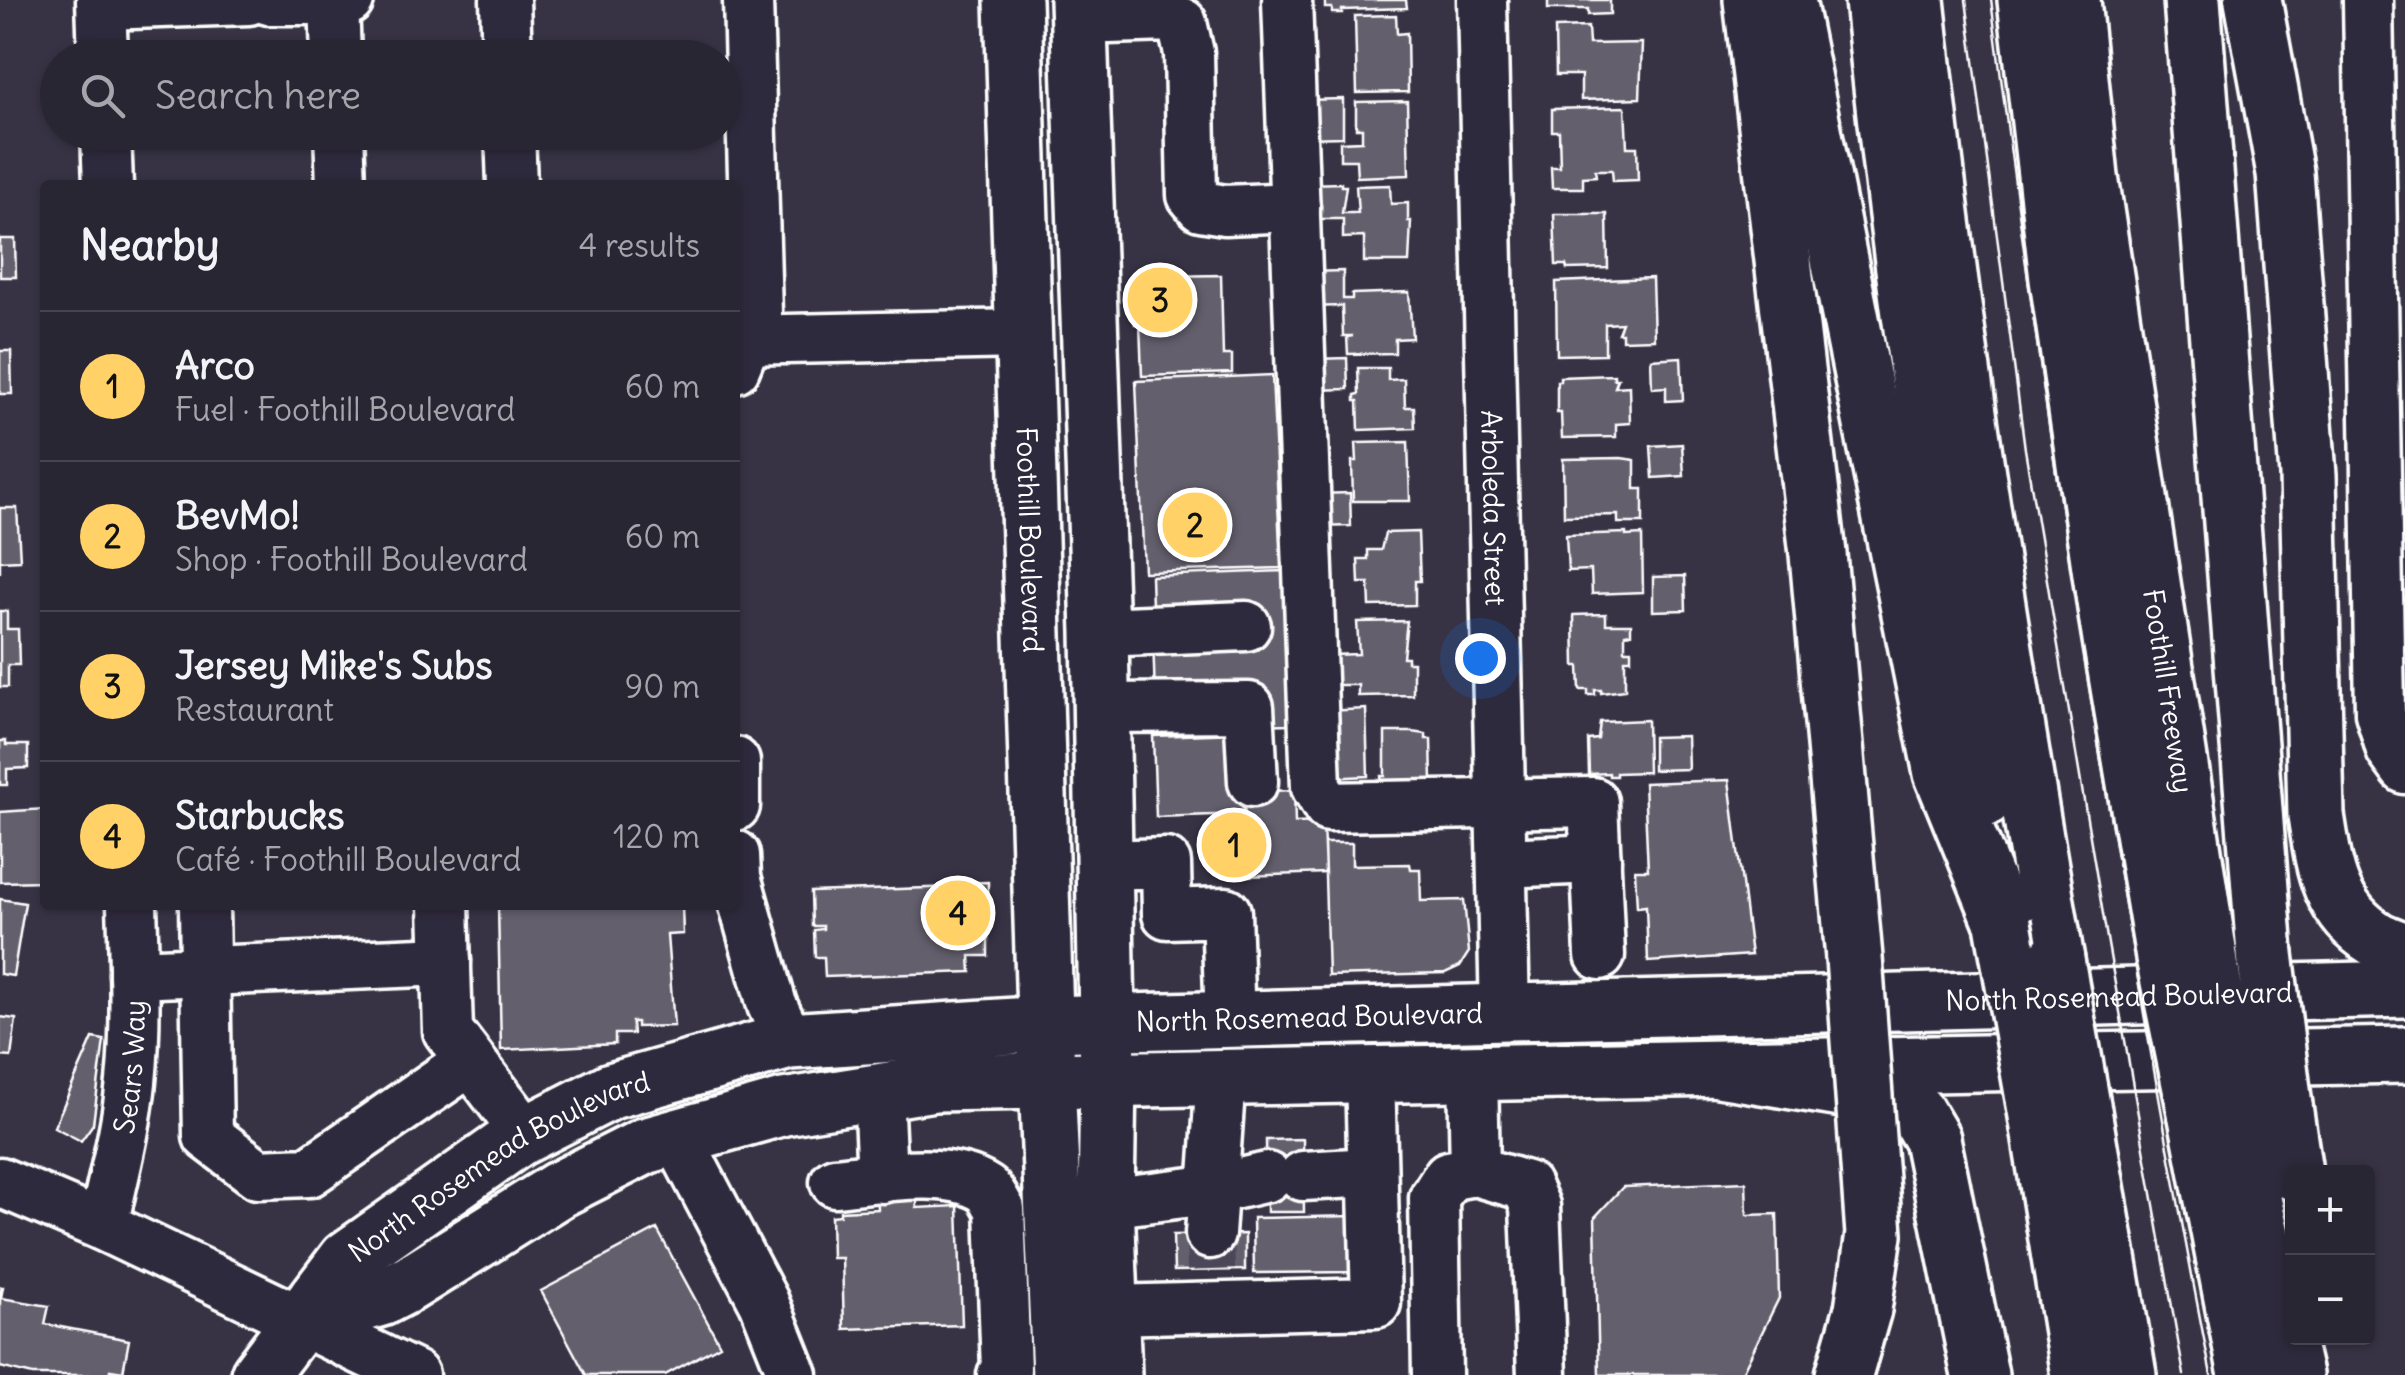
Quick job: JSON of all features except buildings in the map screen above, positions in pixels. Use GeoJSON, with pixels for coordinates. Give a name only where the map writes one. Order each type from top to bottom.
{"type":"FeatureCollection","features":[{"type":"Feature","properties":{"kind":"main road","name":"Foothill Boulevard"},"geometry":{"type":"LineString","coordinates":[[1013,0],[1060,1375]]}},
{"type":"Feature","properties":{"kind":"main road"},"geometry":{"type":"LineString","coordinates":[[1752,0],[1818,554],[1874,1234],[1863,1309],[1844,1375]]}},
{"type":"Feature","properties":{"kind":"main road"},"geometry":{"type":"LineString","coordinates":[[1787,0],[1942,774],[2004,923],[2061,1119],[2128,1375]]}},
{"type":"Feature","properties":{"kind":"main road"},"geometry":{"type":"LineString","coordinates":[[1874,0],[1889,158],[1944,552],[2004,923]]}},
{"type":"Feature","properties":{"kind":"main road"},"geometry":{"type":"LineString","coordinates":[[1916,0],[1932,148],[2007,676],[2056,960],[2061,1119],[2079,1375]]}},
{"type":"Feature","properties":{"kind":"main road"},"geometry":{"type":"LineString","coordinates":[[2026,0],[2061,299],[2108,615],[2187,957]]}},
{"type":"Feature","properties":{"kind":"main road","name":"Foothill Freeway"},"geometry":{"type":"LineString","coordinates":[[2072,0],[2090,177],[2187,957],[2237,1109],[2294,1375]]}},
{"type":"Feature","properties":{"kind":"main road"},"geometry":{"type":"LineString","coordinates":[[2192,0],[2265,954],[2237,1109],[2247,1375]]}},
{"type":"Feature","properties":{"kind":"main road"},"geometry":{"type":"LineString","coordinates":[[2253,0],[2286,192],[2308,475],[2320,858],[2332,893],[2352,916],[2376,938],[2405,952]]}},
{"type":"Feature","properties":{"kind":"main road"},"geometry":{"type":"LineString","coordinates":[[1078,10],[1100,632],[1108,1078],[1106,1203],[1112,1375]]}},
{"type":"Feature","properties":{"kind":"main road"},"geometry":{"type":"LineString","coordinates":[[1022,334],[1038,340],[1053,358],[1059,392],[1062,484],[1067,507],[1098,576]]}},
{"type":"Feature","properties":{"kind":"main road","name":"North Rosemead Boulevard"},"geometry":{"type":"LineString","coordinates":[[259,1375],[347,1260],[526,1134],[610,1091],[789,1041],[1046,1024],[2405,989]]}},
{"type":"Feature","properties":{"kind":"main road","name":"North Rosemead Boulevard"},"geometry":{"type":"LineString","coordinates":[[300,1322],[382,1298],[558,1190],[645,1146],[784,1107],[934,1083],[2405,1054]]}},
{"type":"Feature","properties":{"kind":"main road"},"geometry":{"type":"LineString","coordinates":[[1719,1069],[1897,1098],[1916,1112],[1932,1140],[1980,1375]]}},
{"type":"Feature","properties":{"kind":"main road"},"geometry":{"type":"LineString","coordinates":[[2237,1109],[2288,1165]]}},
{"type":"Feature","properties":{"kind":"main road"},"geometry":{"type":"LineString","coordinates":[[2321,1345],[2325,1375]]}},
{"type":"Feature","properties":{"kind":"street"},"geometry":{"type":"LineString","coordinates":[[103,40],[102,3],[249,0]]}},
{"type":"Feature","properties":{"kind":"street"},"geometry":{"type":"LineString","coordinates":[[268,0],[349,0]]}},
{"type":"Feature","properties":{"kind":"street"},"geometry":{"type":"LineString","coordinates":[[334,0],[335,40]]}},
{"type":"Feature","properties":{"kind":"street"},"geometry":{"type":"LineString","coordinates":[[505,0],[506,40]]}},
{"type":"Feature","properties":{"kind":"street"},"geometry":{"type":"LineString","coordinates":[[740,347],[757,314],[748,0]]}},
{"type":"Feature","properties":{"kind":"street"},"geometry":{"type":"LineString","coordinates":[[1287,0],[1316,787],[1328,807],[1593,802],[1600,955]]}},
{"type":"Feature","properties":{"kind":"street","name":"Arboleda Street"},"geometry":{"type":"LineString","coordinates":[[1482,0],[1505,1014]]}},
{"type":"Feature","properties":{"kind":"street"},"geometry":{"type":"LineString","coordinates":[[2368,0],[2380,713],[2390,750],[2405,769]]}},
{"type":"Feature","properties":{"kind":"street"},"geometry":{"type":"LineString","coordinates":[[1078,10],[1169,17],[1182,23],[1189,53],[1192,194],[1201,206],[1225,210],[1295,207]]}},
{"type":"Feature","properties":{"kind":"street"},"geometry":{"type":"LineString","coordinates":[[107,150],[108,180]]}},
{"type":"Feature","properties":{"kind":"street"},"geometry":{"type":"LineString","coordinates":[[340,150],[341,180]]}},
{"type":"Feature","properties":{"kind":"street"},"geometry":{"type":"LineString","coordinates":[[511,150],[512,180]]}},
{"type":"Feature","properties":{"kind":"street"},"geometry":{"type":"LineString","coordinates":[[740,349],[1022,334]]}},
{"type":"Feature","properties":{"kind":"street"},"geometry":{"type":"LineString","coordinates":[[1100,632],[1246,626]]}},
{"type":"Feature","properties":{"kind":"street"},"geometry":{"type":"LineString","coordinates":[[1100,708],[1249,707],[1252,782]]}},
{"type":"Feature","properties":{"kind":"street"},"geometry":{"type":"LineString","coordinates":[[1502,863],[1596,859]]}},
{"type":"Feature","properties":{"kind":"street"},"geometry":{"type":"LineString","coordinates":[[1103,866],[1166,863],[1168,914],[1226,912],[1230,1021]]}},
{"type":"Feature","properties":{"kind":"street"},"geometry":{"type":"LineString","coordinates":[[740,890],[772,1004],[789,1041]]}},
{"type":"Feature","properties":{"kind":"street","name":"Sears Way"},"geometry":{"type":"LineString","coordinates":[[103,1226],[130,1084],[132,910]]}},
{"type":"Feature","properties":{"kind":"street"},"geometry":{"type":"LineString","coordinates":[[204,910],[208,1136],[258,1174],[309,1172],[470,1060]]}},
{"type":"Feature","properties":{"kind":"street"},"geometry":{"type":"LineString","coordinates":[[444,910],[448,1031],[526,1134]]}},
{"type":"Feature","properties":{"kind":"street"},"geometry":{"type":"LineString","coordinates":[[134,974],[446,961]]}},
{"type":"Feature","properties":{"kind":"street"},"geometry":{"type":"LineString","coordinates":[[1474,1071],[1475,1171]]}},
{"type":"Feature","properties":{"kind":"street"},"geometry":{"type":"LineString","coordinates":[[1106,1203],[1212,1250],[1376,1302],[1370,1074]]}},
{"type":"Feature","properties":{"kind":"street"},"geometry":{"type":"LineString","coordinates":[[1212,1250],[1221,1076]]}},
{"type":"Feature","properties":{"kind":"street"},"geometry":{"type":"LineString","coordinates":[[878,1092],[882,1178]]}},
{"type":"Feature","properties":{"kind":"street"},"geometry":{"type":"LineString","coordinates":[[677,1137],[764,1302],[793,1375]]}},
{"type":"Feature","properties":{"kind":"street"},"geometry":{"type":"LineString","coordinates":[[1437,1375],[1434,1198],[1448,1176],[1475,1171],[1526,1186],[1535,1206],[1542,1375]]}},
{"type":"Feature","properties":{"kind":"street"},"geometry":{"type":"LineString","coordinates":[[1110,1310],[1212,1250],[1285,1176],[1372,1172]]}},
{"type":"Feature","properties":{"kind":"street"},"geometry":{"type":"LineString","coordinates":[[835,1182],[908,1175],[954,1178],[988,1190],[1000,1209],[1006,1369],[1002,1375]]}},
{"type":"Feature","properties":{"kind":"street"},"geometry":{"type":"LineString","coordinates":[[0,1182],[103,1226],[414,1375]]}},
{"type":"Feature","properties":{"kind":"tunnel"},"geometry":{"type":"LineString","coordinates":[[1210,1234],[1211,1270]]}},
{"type":"Feature","properties":{"kind":"tram line"},"geometry":{"type":"LineString","coordinates":[[1966,0],[2025,449],[2184,1375]]}},
{"type":"Feature","properties":{"kind":"tram line"},"geometry":{"type":"LineString","coordinates":[[1991,0],[2037,345],[2089,689],[2147,1033],[2211,1375]]}},
{"type":"Feature","properties":{"kind":"place","name":"Jersey Mike's Subs"},"geometry":{"type":"Point","coordinates":[1160,300]}},
{"type":"Feature","properties":{"kind":"place","name":"BevMo!"},"geometry":{"type":"Point","coordinates":[1195,525]}},
{"type":"Feature","properties":{"kind":"place","name":"Arco"},"geometry":{"type":"Point","coordinates":[1234,845]}},
{"type":"Feature","properties":{"kind":"place","name":"Starbucks"},"geometry":{"type":"Point","coordinates":[958,913]}}]}
